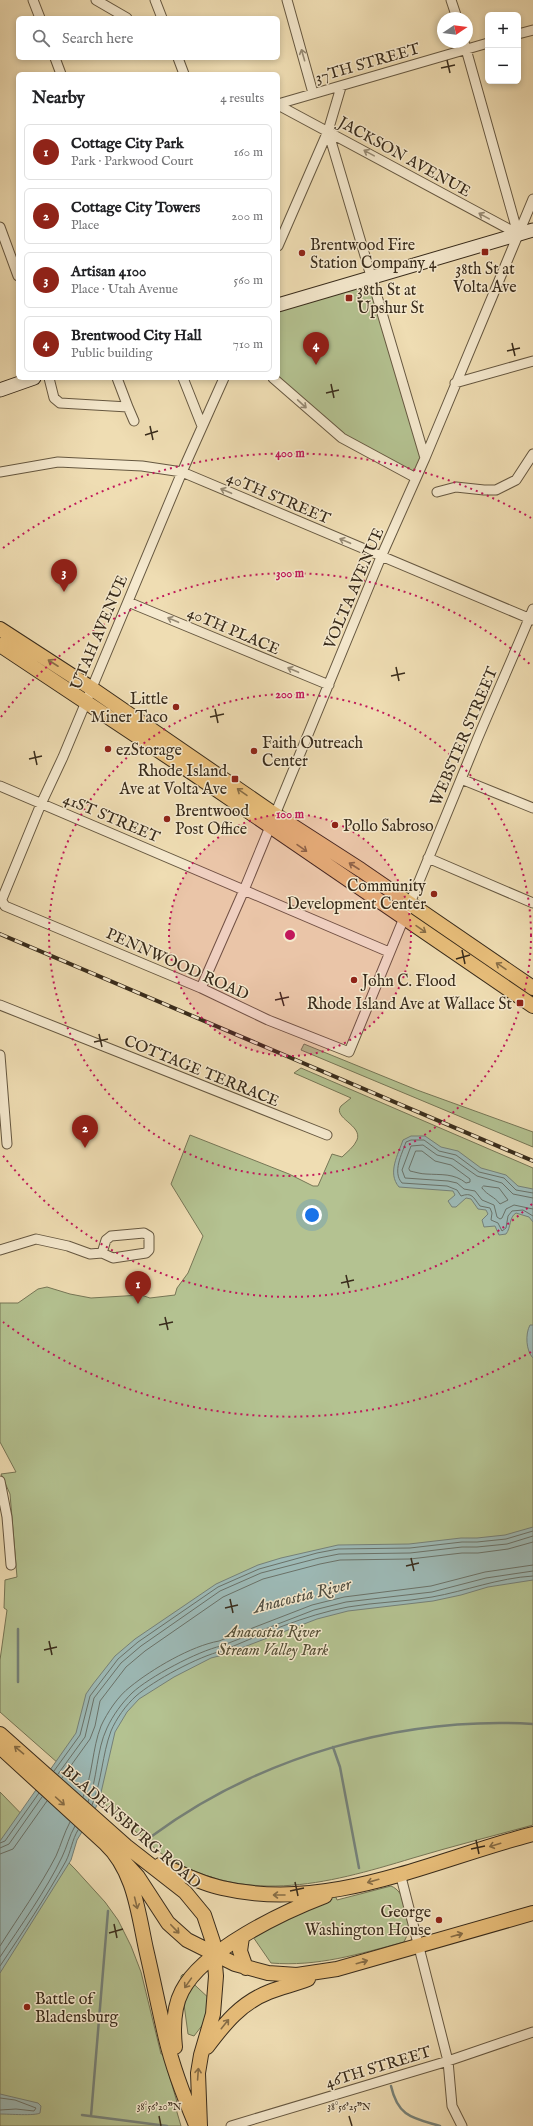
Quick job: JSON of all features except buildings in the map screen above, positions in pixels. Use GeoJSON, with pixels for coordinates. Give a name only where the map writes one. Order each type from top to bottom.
{"type":"FeatureCollection","features":[{"type":"Feature","properties":{"kind":"main road"},"geometry":{"type":"LineString","coordinates":[[280,305],[533,230]]}},
{"type":"Feature","properties":{"kind":"main road"},"geometry":{"type":"LineString","coordinates":[[0,390],[28,380]]}},
{"type":"Feature","properties":{"kind":"main road"},"geometry":{"type":"LineString","coordinates":[[0,629],[91,688],[405,919],[533,1006]]}},
{"type":"Feature","properties":{"kind":"main road"},"geometry":{"type":"LineString","coordinates":[[0,645],[85,702],[272,820],[361,870],[533,988]]}},
{"type":"Feature","properties":{"kind":"main road","name":"BLADENSBURG ROAD"},"geometry":{"type":"LineString","coordinates":[[0,1734],[34,1770],[108,1838],[137,1856],[180,1887],[200,1908],[209,1928],[215,1955],[216,1976],[215,2003],[201,2055],[198,2083],[200,2126]]}},
{"type":"Feature","properties":{"kind":"main road","name":"BLADENSBURG ROAD"},"geometry":{"type":"LineString","coordinates":[[0,1747],[34,1770]]}},
{"type":"Feature","properties":{"kind":"main road"},"geometry":{"type":"LineString","coordinates":[[180,2081],[174,2037],[176,2007],[187,1983],[215,1955],[242,1937],[292,1910],[346,1889],[533,1834]]}},
{"type":"Feature","properties":{"kind":"main road","name":"BLADENSBURG ROAD"},"geometry":{"type":"LineString","coordinates":[[108,1838],[117,1854],[135,1896],[166,2038],[183,2095],[197,2126]]}},
{"type":"Feature","properties":{"kind":"main road"},"geometry":{"type":"LineString","coordinates":[[117,1854],[138,1877],[162,1914],[175,1930],[187,1940],[215,1955],[246,1968],[288,1975],[324,1972]]}},
{"type":"Feature","properties":{"kind":"main road"},"geometry":{"type":"LineString","coordinates":[[137,1856],[198,1881],[234,1890],[282,1895],[346,1889]]}},
{"type":"Feature","properties":{"kind":"main road"},"geometry":{"type":"LineString","coordinates":[[201,2055],[226,2022],[247,2003],[269,1992],[324,1972],[533,1913]]}},
{"type":"Feature","properties":{"kind":"main road"},"geometry":{"type":"LineString","coordinates":[[242,1937],[240,1951],[246,1968]]}},
{"type":"Feature","properties":{"kind":"street"},"geometry":{"type":"LineString","coordinates":[[34,0],[39,16]]}},
{"type":"Feature","properties":{"kind":"street"},"geometry":{"type":"LineString","coordinates":[[96,0],[124,16]]}},
{"type":"Feature","properties":{"kind":"street"},"geometry":{"type":"LineString","coordinates":[[155,0],[161,16]]}},
{"type":"Feature","properties":{"kind":"street"},"geometry":{"type":"LineString","coordinates":[[287,0],[314,93]]}},
{"type":"Feature","properties":{"kind":"street"},"geometry":{"type":"LineString","coordinates":[[452,0],[455,12]]}},
{"type":"Feature","properties":{"kind":"street"},"geometry":{"type":"LineString","coordinates":[[521,33],[533,30]]}},
{"type":"Feature","properties":{"kind":"street","name":"37TH STREET"},"geometry":{"type":"LineString","coordinates":[[473,45],[485,43]]}},
{"type":"Feature","properties":{"kind":"street","name":"37TH STREET"},"geometry":{"type":"LineString","coordinates":[[280,103],[314,93],[342,87],[459,48]]}},
{"type":"Feature","properties":{"kind":"street"},"geometry":{"type":"LineString","coordinates":[[466,48],[518,234]]}},
{"type":"Feature","properties":{"kind":"street"},"geometry":{"type":"LineString","coordinates":[[56,60],[60,72]]}},
{"type":"Feature","properties":{"kind":"street"},"geometry":{"type":"LineString","coordinates":[[179,60],[183,72]]}},
{"type":"Feature","properties":{"kind":"street"},"geometry":{"type":"LineString","coordinates":[[280,241],[328,131],[342,87]]}},
{"type":"Feature","properties":{"kind":"street","name":"JACKSON AVENUE"},"geometry":{"type":"LineString","coordinates":[[280,105],[518,234]]}},
{"type":"Feature","properties":{"kind":"street"},"geometry":{"type":"LineString","coordinates":[[328,131],[425,458]]}},
{"type":"Feature","properties":{"kind":"street","name":"VOLTA AVENUE"},"geometry":{"type":"LineString","coordinates":[[201,988],[244,890],[381,557],[425,458],[533,199]]}},
{"type":"Feature","properties":{"kind":"street"},"geometry":{"type":"LineString","coordinates":[[0,227],[16,271]]}},
{"type":"Feature","properties":{"kind":"street"},"geometry":{"type":"LineString","coordinates":[[455,383],[533,361]]}},
{"type":"Feature","properties":{"kind":"street"},"geometry":{"type":"LineString","coordinates":[[50,380],[54,398],[60,403],[128,407]]}},
{"type":"Feature","properties":{"kind":"street"},"geometry":{"type":"LineString","coordinates":[[118,380],[134,421]]}},
{"type":"Feature","properties":{"kind":"street"},"geometry":{"type":"LineString","coordinates":[[184,380],[202,426]]}},
{"type":"Feature","properties":{"kind":"street","name":"UTAH AVENUE"},"geometry":{"type":"LineString","coordinates":[[1,898],[41,804],[63,757],[182,472],[223,380]]}},
{"type":"Feature","properties":{"kind":"street"},"geometry":{"type":"LineString","coordinates":[[274,380],[342,438],[416,478]]}},
{"type":"Feature","properties":{"kind":"street"},"geometry":{"type":"LineString","coordinates":[[438,492],[456,487],[496,490],[516,480],[533,454]]}},
{"type":"Feature","properties":{"kind":"street","name":"40TH STREET"},"geometry":{"type":"LineString","coordinates":[[0,472],[58,462],[142,466],[182,472],[531,619]]}},
{"type":"Feature","properties":{"kind":"street","name":"40TH PLACE"},"geometry":{"type":"LineString","coordinates":[[128,602],[329,685]]}},
{"type":"Feature","properties":{"kind":"street","name":"WEBSTER STREET"},"geometry":{"type":"LineString","coordinates":[[349,1052],[389,952],[405,919],[409,904],[428,858],[531,619],[533,610]]}},
{"type":"Feature","properties":{"kind":"street"},"geometry":{"type":"LineString","coordinates":[[461,779],[533,808]]}},
{"type":"Feature","properties":{"kind":"street","name":"41ST STREET"},"geometry":{"type":"LineString","coordinates":[[0,786],[389,952]]}},
{"type":"Feature","properties":{"kind":"street"},"geometry":{"type":"LineString","coordinates":[[428,858],[533,902]]}},
{"type":"Feature","properties":{"kind":"street","name":"PENNWOOD ROAD"},"geometry":{"type":"LineString","coordinates":[[1,898],[5,906],[201,988],[268,1020],[349,1052]]}},
{"type":"Feature","properties":{"kind":"street","name":"COTTAGE TERRACE"},"geometry":{"type":"LineString","coordinates":[[0,1005],[327,1136]]}},
{"type":"Feature","properties":{"kind":"street"},"geometry":{"type":"LineString","coordinates":[[0,1055],[7,1144]]}},
{"type":"Feature","properties":{"kind":"street"},"geometry":{"type":"LineString","coordinates":[[0,1250],[36,1239],[68,1246],[90,1254],[102,1254],[113,1258],[146,1253],[150,1250],[149,1236],[144,1233],[111,1236],[106,1240],[102,1254]]}},
{"type":"Feature","properties":{"kind":"street"},"geometry":{"type":"LineString","coordinates":[[0,1483],[7,1517],[11,1565]]}},
{"type":"Feature","properties":{"kind":"street"},"geometry":{"type":"LineString","coordinates":[[400,1874],[420,1946],[448,2061],[451,2099],[462,2126]]}},
{"type":"Feature","properties":{"kind":"street","name":"46TH STREET"},"geometry":{"type":"LineString","coordinates":[[231,2126],[448,2061],[533,2032]]}},
{"type":"Feature","properties":{"kind":"green space"},"geometry":{"type":"Polygon","coordinates":[[[371,279],[425,458],[416,478],[366,452],[280,380],[280,304],[371,279]]]}},
{"type":"Feature","properties":{"kind":"green space"},"geometry":{"type":"Polygon","coordinates":[[[304,1044],[417,1090],[533,1132],[533,1147],[301,1050],[304,1044]]]}},
{"type":"Feature","properties":{"kind":"green space","name":"Anacostia River Stream Valley Park"},"geometry":{"type":"Polygon","coordinates":[[[301,1068],[533,1168],[533,1825],[347,1876],[284,1886],[252,1885],[221,1880],[190,1869],[159,1852],[0,1712],[0,1660],[7,1610],[4,1608],[5,1580],[17,1577],[10,1494],[1,1474],[16,1472],[0,1442],[0,1303],[18,1303],[38,1289],[47,1287],[70,1294],[91,1298],[141,1295],[150,1298],[175,1295],[177,1288],[188,1273],[203,1236],[171,1184],[190,1135],[289,1174],[313,1186],[318,1186],[332,1154],[342,1157],[354,1145],[358,1135],[356,1130],[344,1118],[339,1110],[341,1106],[351,1098],[294,1073],[301,1068]]]}},
{"type":"Feature","properties":{"kind":"green space"},"geometry":{"type":"Polygon","coordinates":[[[0,1792],[75,1869],[105,1902],[118,1920],[131,1946],[141,1972],[161,2054],[163,2054],[177,2102],[174,2102],[181,2126],[0,2126],[0,1792]]]}},
{"type":"Feature","properties":{"kind":"green space"},"geometry":{"type":"Polygon","coordinates":[[[391,1886],[400,1893],[407,1911],[410,1929],[404,1942],[354,1955],[321,1961],[288,1964],[271,1963],[251,1934],[335,1895],[337,1900],[391,1886]]]}},
{"type":"Feature","properties":{"kind":"green space"},"geometry":{"type":"Polygon","coordinates":[[[183,1974],[213,2002],[214,2010],[194,2036],[188,2034],[181,1982],[181,1976],[183,1974]]]}},
{"type":"Feature","properties":{"kind":"water"},"geometry":{"type":"Polygon","coordinates":[[[411,1136],[425,1136],[441,1147],[458,1151],[481,1168],[506,1175],[518,1186],[533,1189],[533,1222],[529,1217],[516,1213],[512,1217],[506,1234],[499,1235],[495,1226],[484,1227],[482,1220],[488,1214],[486,1210],[478,1209],[471,1199],[466,1198],[456,1207],[452,1207],[448,1201],[455,1195],[453,1191],[399,1187],[394,1176],[396,1158],[403,1140],[411,1136]]]}},
{"type":"Feature","properties":{"kind":"water"},"geometry":{"type":"Polygon","coordinates":[[[530,1325],[533,1325],[533,1358],[529,1351],[527,1342],[527,1333],[530,1325]]]}},
{"type":"Feature","properties":{"kind":"water","name":"Anacostia River"},"geometry":{"type":"Polygon","coordinates":[[[533,1527],[533,1580],[488,1587],[433,1601],[348,1611],[317,1619],[223,1655],[211,1658],[174,1677],[139,1699],[127,1712],[115,1732],[100,1797],[94,1812],[77,1840],[71,1860],[0,1973],[0,1841],[76,1733],[86,1694],[115,1656],[135,1639],[216,1584],[258,1565],[281,1558],[338,1545],[409,1544],[461,1538],[477,1538],[505,1535],[533,1527]]]}},
{"type":"Feature","properties":{"kind":"water"},"geometry":{"type":"Polygon","coordinates":[[[0,2094],[38,2103],[41,2106],[40,2113],[28,2115],[0,2114],[0,2094]]]}},
{"type":"Feature","properties":{"kind":"waterway"},"geometry":{"type":"LineString","coordinates":[[18,1629],[18,1682]]}},
{"type":"Feature","properties":{"kind":"waterway"},"geometry":{"type":"LineString","coordinates":[[152,1836],[194,1808],[238,1784],[285,1764],[333,1747],[382,1735],[432,1727],[483,1723],[533,1724]]}},
{"type":"Feature","properties":{"kind":"waterway"},"geometry":{"type":"LineString","coordinates":[[333,1747],[340,1767],[359,1868]]}},
{"type":"Feature","properties":{"kind":"waterway"},"geometry":{"type":"LineString","coordinates":[[91,2116],[108,1911]]}},
{"type":"Feature","properties":{"kind":"waterway"},"geometry":{"type":"LineString","coordinates":[[391,2086],[398,2104],[408,2115],[440,2126]]}},
{"type":"Feature","properties":{"kind":"waterway"},"geometry":{"type":"LineString","coordinates":[[82,2115],[167,2126]]}},
{"type":"Feature","properties":{"kind":"railway"},"geometry":{"type":"LineString","coordinates":[[0,934],[533,1161]]}},
{"type":"Feature","properties":{"kind":"place","name":"38th St at Volta Ave"},"geometry":{"type":"Point","coordinates":[485,252]}},
{"type":"Feature","properties":{"kind":"place","name":"Brentwood Fire Station Company 4"},"geometry":{"type":"Point","coordinates":[302,253]}},
{"type":"Feature","properties":{"kind":"place","name":"38th St at Upshur St"},"geometry":{"type":"Point","coordinates":[349,298]}},
{"type":"Feature","properties":{"kind":"place","name":"Brentwood City Hall"},"geometry":{"type":"Point","coordinates":[316,365]}},
{"type":"Feature","properties":{"kind":"place","name":"Artisan 4100"},"geometry":{"type":"Point","coordinates":[64,592]}},
{"type":"Feature","properties":{"kind":"place","name":"Little Miner Taco"},"geometry":{"type":"Point","coordinates":[176,707]}},
{"type":"Feature","properties":{"kind":"place","name":"ezStorage"},"geometry":{"type":"Point","coordinates":[108,749]}},
{"type":"Feature","properties":{"kind":"place","name":"Faith Outreach Center"},"geometry":{"type":"Point","coordinates":[254,751]}},
{"type":"Feature","properties":{"kind":"place","name":"Rhode Island Ave at Volta Ave"},"geometry":{"type":"Point","coordinates":[235,779]}},
{"type":"Feature","properties":{"kind":"place","name":"Brentwood Post Office"},"geometry":{"type":"Point","coordinates":[167,819]}},
{"type":"Feature","properties":{"kind":"place","name":"Pollo Sabroso"},"geometry":{"type":"Point","coordinates":[335,825]}},
{"type":"Feature","properties":{"kind":"place","name":"Community Development Center"},"geometry":{"type":"Point","coordinates":[434,894]}},
{"type":"Feature","properties":{"kind":"place","name":"John C. Flood"},"geometry":{"type":"Point","coordinates":[354,980]}},
{"type":"Feature","properties":{"kind":"place","name":"Rhode Island Ave at Wallace St"},"geometry":{"type":"Point","coordinates":[520,1003]}},
{"type":"Feature","properties":{"kind":"place","name":"Cottage City Towers"},"geometry":{"type":"Point","coordinates":[85,1148]}},
{"type":"Feature","properties":{"kind":"place","name":"Cottage City Park"},"geometry":{"type":"Point","coordinates":[138,1304]}},
{"type":"Feature","properties":{"kind":"place","name":"George Washington House"},"geometry":{"type":"Point","coordinates":[439,1920]}},
{"type":"Feature","properties":{"kind":"place","name":"Battle of Bladensburg"},"geometry":{"type":"Point","coordinates":[27,2007]}}]}
